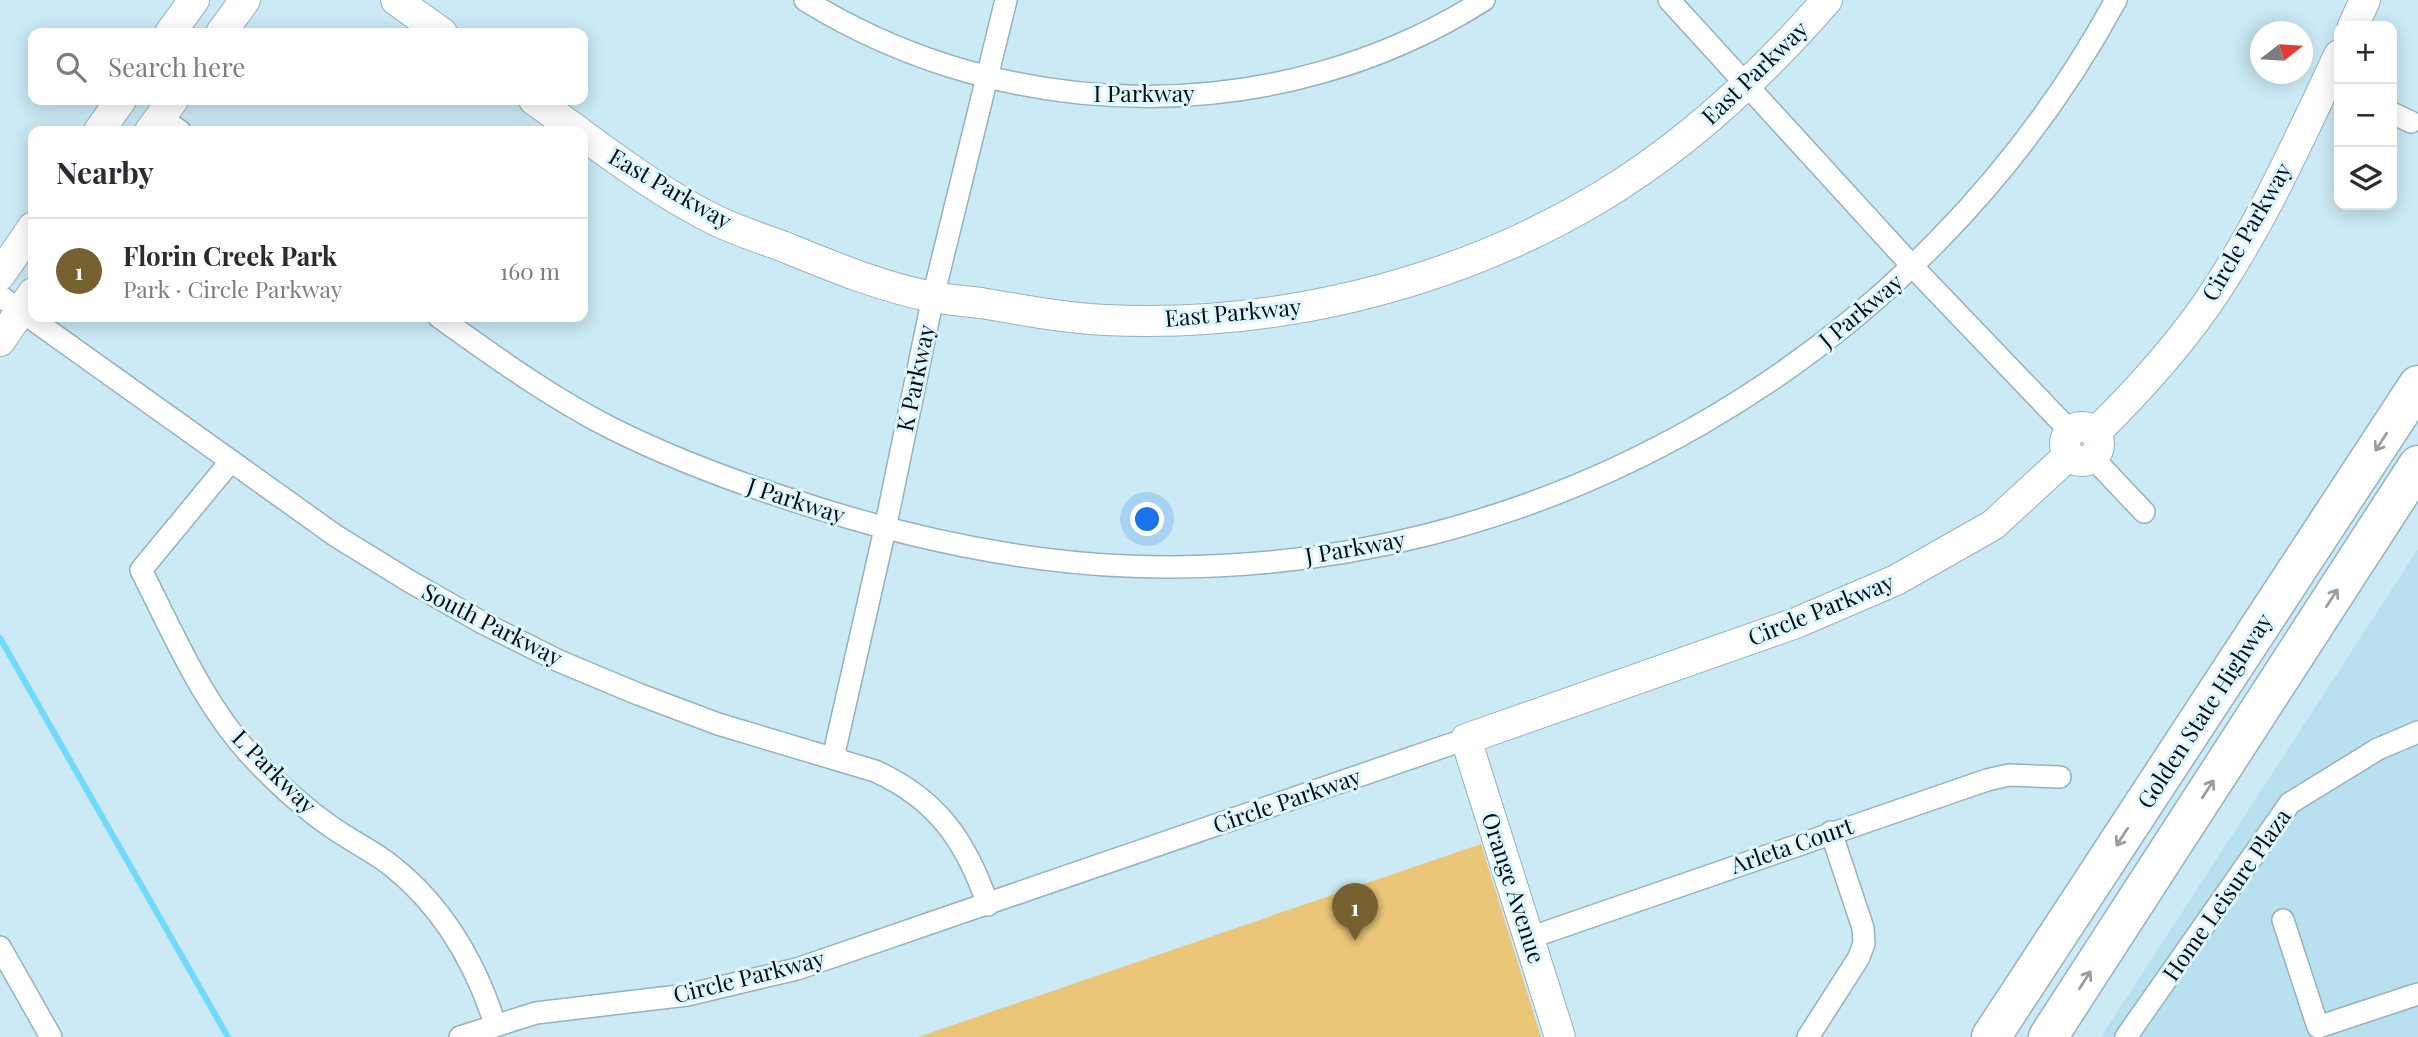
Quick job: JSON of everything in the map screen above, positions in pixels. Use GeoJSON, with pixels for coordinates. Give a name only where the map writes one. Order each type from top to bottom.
{"type":"FeatureCollection","features":[{"type":"Feature","properties":{"kind":"highway","name":"Golden State Highway"},"geometry":{"type":"LineString","coordinates":[[1991,1037],[2418,385]]}},
{"type":"Feature","properties":{"kind":"highway","name":"Golden State Highway"},"geometry":{"type":"LineString","coordinates":[[2048,1037],[2418,464]]}},
{"type":"Feature","properties":{"kind":"street"},"geometry":{"type":"LineString","coordinates":[[174,28],[194,0]]}},
{"type":"Feature","properties":{"kind":"street"},"geometry":{"type":"LineString","coordinates":[[225,28],[245,0]]}},
{"type":"Feature","properties":{"kind":"street"},"geometry":{"type":"LineString","coordinates":[[396,0],[435,28]]}},
{"type":"Feature","properties":{"kind":"street","name":"I Parkway"},"geometry":{"type":"LineString","coordinates":[[805,0],[897,48],[950,67],[1037,88],[1126,97],[1171,97],[1260,87],[1325,72],[1410,40],[1484,0]]}},
{"type":"Feature","properties":{"kind":"street","name":"K Parkway"},"geometry":{"type":"LineString","coordinates":[[833,758],[885,529],[933,297],[1006,0]]}},
{"type":"Feature","properties":{"kind":"street"},"geometry":{"type":"LineString","coordinates":[[1669,0],[1913,267],[2144,512]]}},
{"type":"Feature","properties":{"kind":"street","name":"East Parkway"},"geometry":{"type":"LineString","coordinates":[[588,138],[664,190],[717,221],[846,271],[933,297],[1045,315],[1105,320],[1167,321],[1259,314],[1320,304],[1432,274],[1544,228],[1598,199],[1674,148],[1747,85],[1788,45],[1827,0]]}},
{"type":"Feature","properties":{"kind":"street","name":"J Parkway"},"geometry":{"type":"LineString","coordinates":[[446,322],[521,375],[612,428],[675,458],[740,483],[885,529],[978,550],[1128,566],[1203,566],[1316,556],[1426,535],[1473,523],[1614,470],[1681,436],[1746,398],[1838,333],[1913,267],[1962,217],[2011,160],[2056,99],[2116,0]]}},
{"type":"Feature","properties":{"kind":"street"},"geometry":{"type":"LineString","coordinates":[[2355,21],[2365,0]]}},
{"type":"Feature","properties":{"kind":"street","name":"Circle Parkway"},"geometry":{"type":"LineString","coordinates":[[460,1037],[536,1013],[687,995],[743,984],[797,969],[1796,623],[1896,580],[1993,525],[2134,395],[2207,305],[2254,228],[2333,85]]}},
{"type":"Feature","properties":{"kind":"street"},"geometry":{"type":"LineString","coordinates":[[103,126],[117,105]]}},
{"type":"Feature","properties":{"kind":"street"},"geometry":{"type":"LineString","coordinates":[[541,105],[571,126]]}},
{"type":"Feature","properties":{"kind":"street"},"geometry":{"type":"LineString","coordinates":[[2397,115],[2411,122]]}},
{"type":"Feature","properties":{"kind":"street"},"geometry":{"type":"LineString","coordinates":[[0,275],[28,234]]}},
{"type":"Feature","properties":{"kind":"street"},"geometry":{"type":"LineString","coordinates":[[0,341],[18,300]]}},
{"type":"Feature","properties":{"kind":"street","name":"South Parkway"},"geometry":{"type":"LineString","coordinates":[[47,322],[231,461],[337,536],[408,581],[483,623],[638,694],[706,719],[874,771],[895,780],[931,807],[960,841],[988,905]]}},
{"type":"Feature","properties":{"kind":"street","name":"L Parkway"},"geometry":{"type":"LineString","coordinates":[[231,461],[141,570],[199,684],[252,758],[301,805],[385,861],[423,894],[470,959],[495,1024]]}},
{"type":"Feature","properties":{"kind":"street","name":"Home Leisure Plaza"},"geometry":{"type":"LineString","coordinates":[[2126,1037],[2290,803],[2378,750],[2418,732]]}},
{"type":"Feature","properties":{"kind":"street","name":"Orange Avenue"},"geometry":{"type":"LineString","coordinates":[[1466,739],[1560,1037]]}},
{"type":"Feature","properties":{"kind":"street","name":"Arleta Court"},"geometry":{"type":"LineString","coordinates":[[1529,938],[1987,780],[2009,775],[2060,777]]}},
{"type":"Feature","properties":{"kind":"street"},"geometry":{"type":"LineString","coordinates":[[1808,1037],[1858,959],[1864,944],[1863,929],[1831,832]]}},
{"type":"Feature","properties":{"kind":"street"},"geometry":{"type":"LineString","coordinates":[[2283,920],[2318,1027],[2418,994]]}},
{"type":"Feature","properties":{"kind":"street"},"geometry":{"type":"LineString","coordinates":[[0,947],[51,1037]]}},
{"type":"Feature","properties":{"kind":"shaded area"},"geometry":{"type":"Polygon","coordinates":[[[2418,549],[2418,1037],[2101,1037],[2418,549]]]}},
{"type":"Feature","properties":{"kind":"shaded area"},"geometry":{"type":"Polygon","coordinates":[[[1481,844],[1541,1037],[918,1037],[1481,844]]]}},
{"type":"Feature","properties":{"kind":"waterway"},"geometry":{"type":"LineString","coordinates":[[0,638],[228,1037]]}},
{"type":"Feature","properties":{"kind":"place","name":"Florin Creek Park"},"geometry":{"type":"Point","coordinates":[1355,941]}}]}
